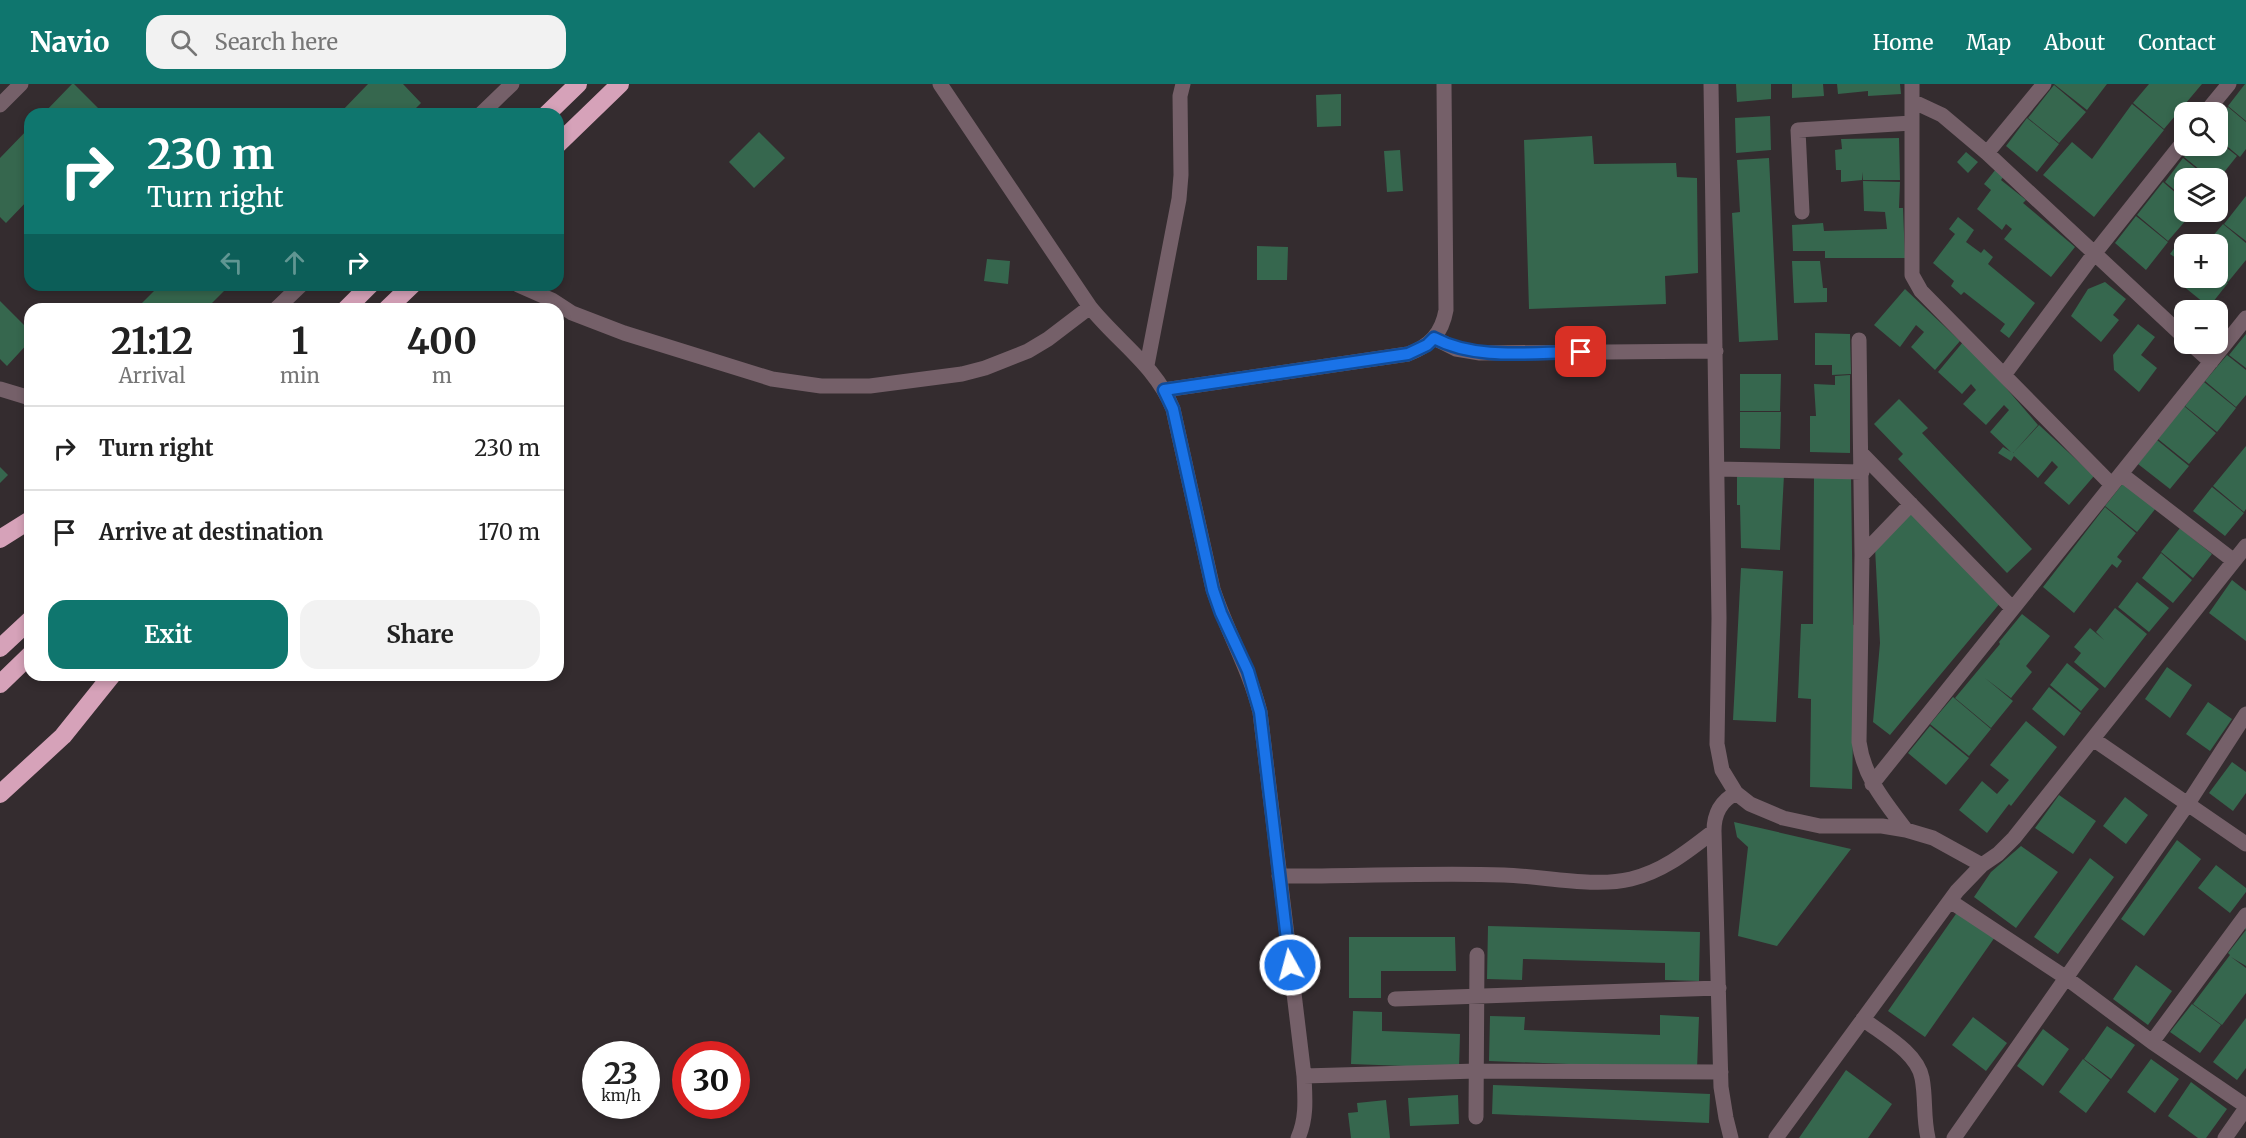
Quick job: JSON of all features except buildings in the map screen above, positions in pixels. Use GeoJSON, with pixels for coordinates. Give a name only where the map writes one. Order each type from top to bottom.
{"type":"FeatureCollection","features":[{"type":"Feature","properties":{"kind":"highway"},"geometry":{"type":"LineString","coordinates":[[553,108],[578,84]]}},
{"type":"Feature","properties":{"kind":"highway"},"geometry":{"type":"LineString","coordinates":[[564,138],[620,84]]}},
{"type":"Feature","properties":{"kind":"highway"},"geometry":{"type":"LineString","coordinates":[[352,303],[364,291]]}},
{"type":"Feature","properties":{"kind":"highway"},"geometry":{"type":"LineString","coordinates":[[395,303],[406,291]]}},
{"type":"Feature","properties":{"kind":"highway"},"geometry":{"type":"LineString","coordinates":[[0,539],[24,524]]}},
{"type":"Feature","properties":{"kind":"highway"},"geometry":{"type":"LineString","coordinates":[[0,648],[24,626]]}},
{"type":"Feature","properties":{"kind":"highway"},"geometry":{"type":"LineString","coordinates":[[0,684],[24,661]]}},
{"type":"Feature","properties":{"kind":"highway"},"geometry":{"type":"LineString","coordinates":[[0,794],[63,736],[107,681]]}},
{"type":"Feature","properties":{"kind":"street"},"geometry":{"type":"LineString","coordinates":[[0,105],[21,84]]}},
{"type":"Feature","properties":{"kind":"street"},"geometry":{"type":"LineString","coordinates":[[487,108],[512,84]]}},
{"type":"Feature","properties":{"kind":"street"},"geometry":{"type":"LineString","coordinates":[[940,84],[1090,307],[1114,334],[1147,365],[1164,390],[1173,409],[1213,590],[1248,671],[1257,702],[1304,1076],[1306,1107],[1298,1138]]}},
{"type":"Feature","properties":{"kind":"street"},"geometry":{"type":"LineString","coordinates":[[1147,365],[1179,199],[1182,84]]}},
{"type":"Feature","properties":{"kind":"street"},"geometry":{"type":"LineString","coordinates":[[1164,390],[1408,354],[1427,345],[1434,338],[1440,330],[1446,310],[1444,84]]}},
{"type":"Feature","properties":{"kind":"street"},"geometry":{"type":"LineString","coordinates":[[1711,84],[1716,351],[1717,744],[1722,770],[1736,793],[1750,804],[1766,812],[1802,823],[1839,827],[1882,826],[1906,830],[1933,838],[1982,866]]}},
{"type":"Feature","properties":{"kind":"street"},"geometry":{"type":"LineString","coordinates":[[1912,84],[1912,275],[1922,291],[2004,375],[2116,480],[2234,561]]}},
{"type":"Feature","properties":{"kind":"street"},"geometry":{"type":"LineString","coordinates":[[1987,153],[2044,84]]}},
{"type":"Feature","properties":{"kind":"street"},"geometry":{"type":"LineString","coordinates":[[2214,102],[2229,84]]}},
{"type":"Feature","properties":{"kind":"street"},"geometry":{"type":"LineString","coordinates":[[1912,101],[1942,116],[1987,153],[2174,328]]}},
{"type":"Feature","properties":{"kind":"street"},"geometry":{"type":"LineString","coordinates":[[1802,212],[1798,130],[1912,123]]}},
{"type":"Feature","properties":{"kind":"street"},"geometry":{"type":"LineString","coordinates":[[2004,375],[2094,254],[2174,154]]}},
{"type":"Feature","properties":{"kind":"street"},"geometry":{"type":"LineString","coordinates":[[282,303],[295,291]]}},
{"type":"Feature","properties":{"kind":"street"},"geometry":{"type":"LineString","coordinates":[[532,291],[557,303]]}},
{"type":"Feature","properties":{"kind":"street"},"geometry":{"type":"LineString","coordinates":[[564,308],[624,333],[772,379],[821,386],[870,386],[962,374],[985,368],[1028,351],[1090,307]]}},
{"type":"Feature","properties":{"kind":"street"},"geometry":{"type":"LineString","coordinates":[[1872,784],[2246,318]]}},
{"type":"Feature","properties":{"kind":"street"},"geometry":{"type":"LineString","coordinates":[[1434,338],[1456,349],[1480,353],[1716,351]]}},
{"type":"Feature","properties":{"kind":"street"},"geometry":{"type":"LineString","coordinates":[[1859,340],[1862,454],[1859,742],[1861,757],[1872,784],[1906,830]]}},
{"type":"Feature","properties":{"kind":"street"},"geometry":{"type":"LineString","coordinates":[[2202,354],[2211,362]]}},
{"type":"Feature","properties":{"kind":"street"},"geometry":{"type":"LineString","coordinates":[[0,389],[24,396]]}},
{"type":"Feature","properties":{"kind":"street"},"geometry":{"type":"LineString","coordinates":[[1862,454],[2012,608]]}},
{"type":"Feature","properties":{"kind":"street"},"geometry":{"type":"LineString","coordinates":[[1717,469],[1862,472]]}},
{"type":"Feature","properties":{"kind":"street"},"geometry":{"type":"LineString","coordinates":[[1862,555],[1911,504]]}},
{"type":"Feature","properties":{"kind":"street"},"geometry":{"type":"LineString","coordinates":[[1776,1138],[1964,882],[2014,838],[2246,546]]}},
{"type":"Feature","properties":{"kind":"street"},"geometry":{"type":"LineString","coordinates":[[1954,1138],[2187,805],[2246,714]]}},
{"type":"Feature","properties":{"kind":"street"},"geometry":{"type":"LineString","coordinates":[[2093,739],[2246,844]]}},
{"type":"Feature","properties":{"kind":"street"},"geometry":{"type":"LineString","coordinates":[[1731,1138],[1723,1103],[1721,1072],[1714,821],[1721,804],[1736,793]]}},
{"type":"Feature","properties":{"kind":"street"},"geometry":{"type":"LineString","coordinates":[[1279,876],[1503,875],[1599,883],[1615,882],[1661,868],[1714,831]]}},
{"type":"Feature","properties":{"kind":"street"},"geometry":{"type":"LineString","coordinates":[[1950,901],[2065,977],[2152,1042],[2246,1107],[2225,1138]]}},
{"type":"Feature","properties":{"kind":"street"},"geometry":{"type":"LineString","coordinates":[[2152,1042],[2246,915]]}},
{"type":"Feature","properties":{"kind":"street"},"geometry":{"type":"LineString","coordinates":[[1476,1117],[1477,954]]}},
{"type":"Feature","properties":{"kind":"street"},"geometry":{"type":"LineString","coordinates":[[1395,999],[1719,988]]}},
{"type":"Feature","properties":{"kind":"street"},"geometry":{"type":"LineString","coordinates":[[1863,1018],[1910,1055],[1922,1074],[1925,1097],[1924,1118],[1928,1138]]}},
{"type":"Feature","properties":{"kind":"street"},"geometry":{"type":"LineString","coordinates":[[1304,1076],[1477,1071],[1721,1072]]}},
{"type":"Feature","properties":{"kind":"route"},"geometry":{"type":"LineString","coordinates":[[1290,965],[1260,712],[1248,671],[1213,590],[1173,409],[1164,390],[1408,354],[1418,351],[1434,338],[1456,349],[1480,353],[1581,352]]}}]}
